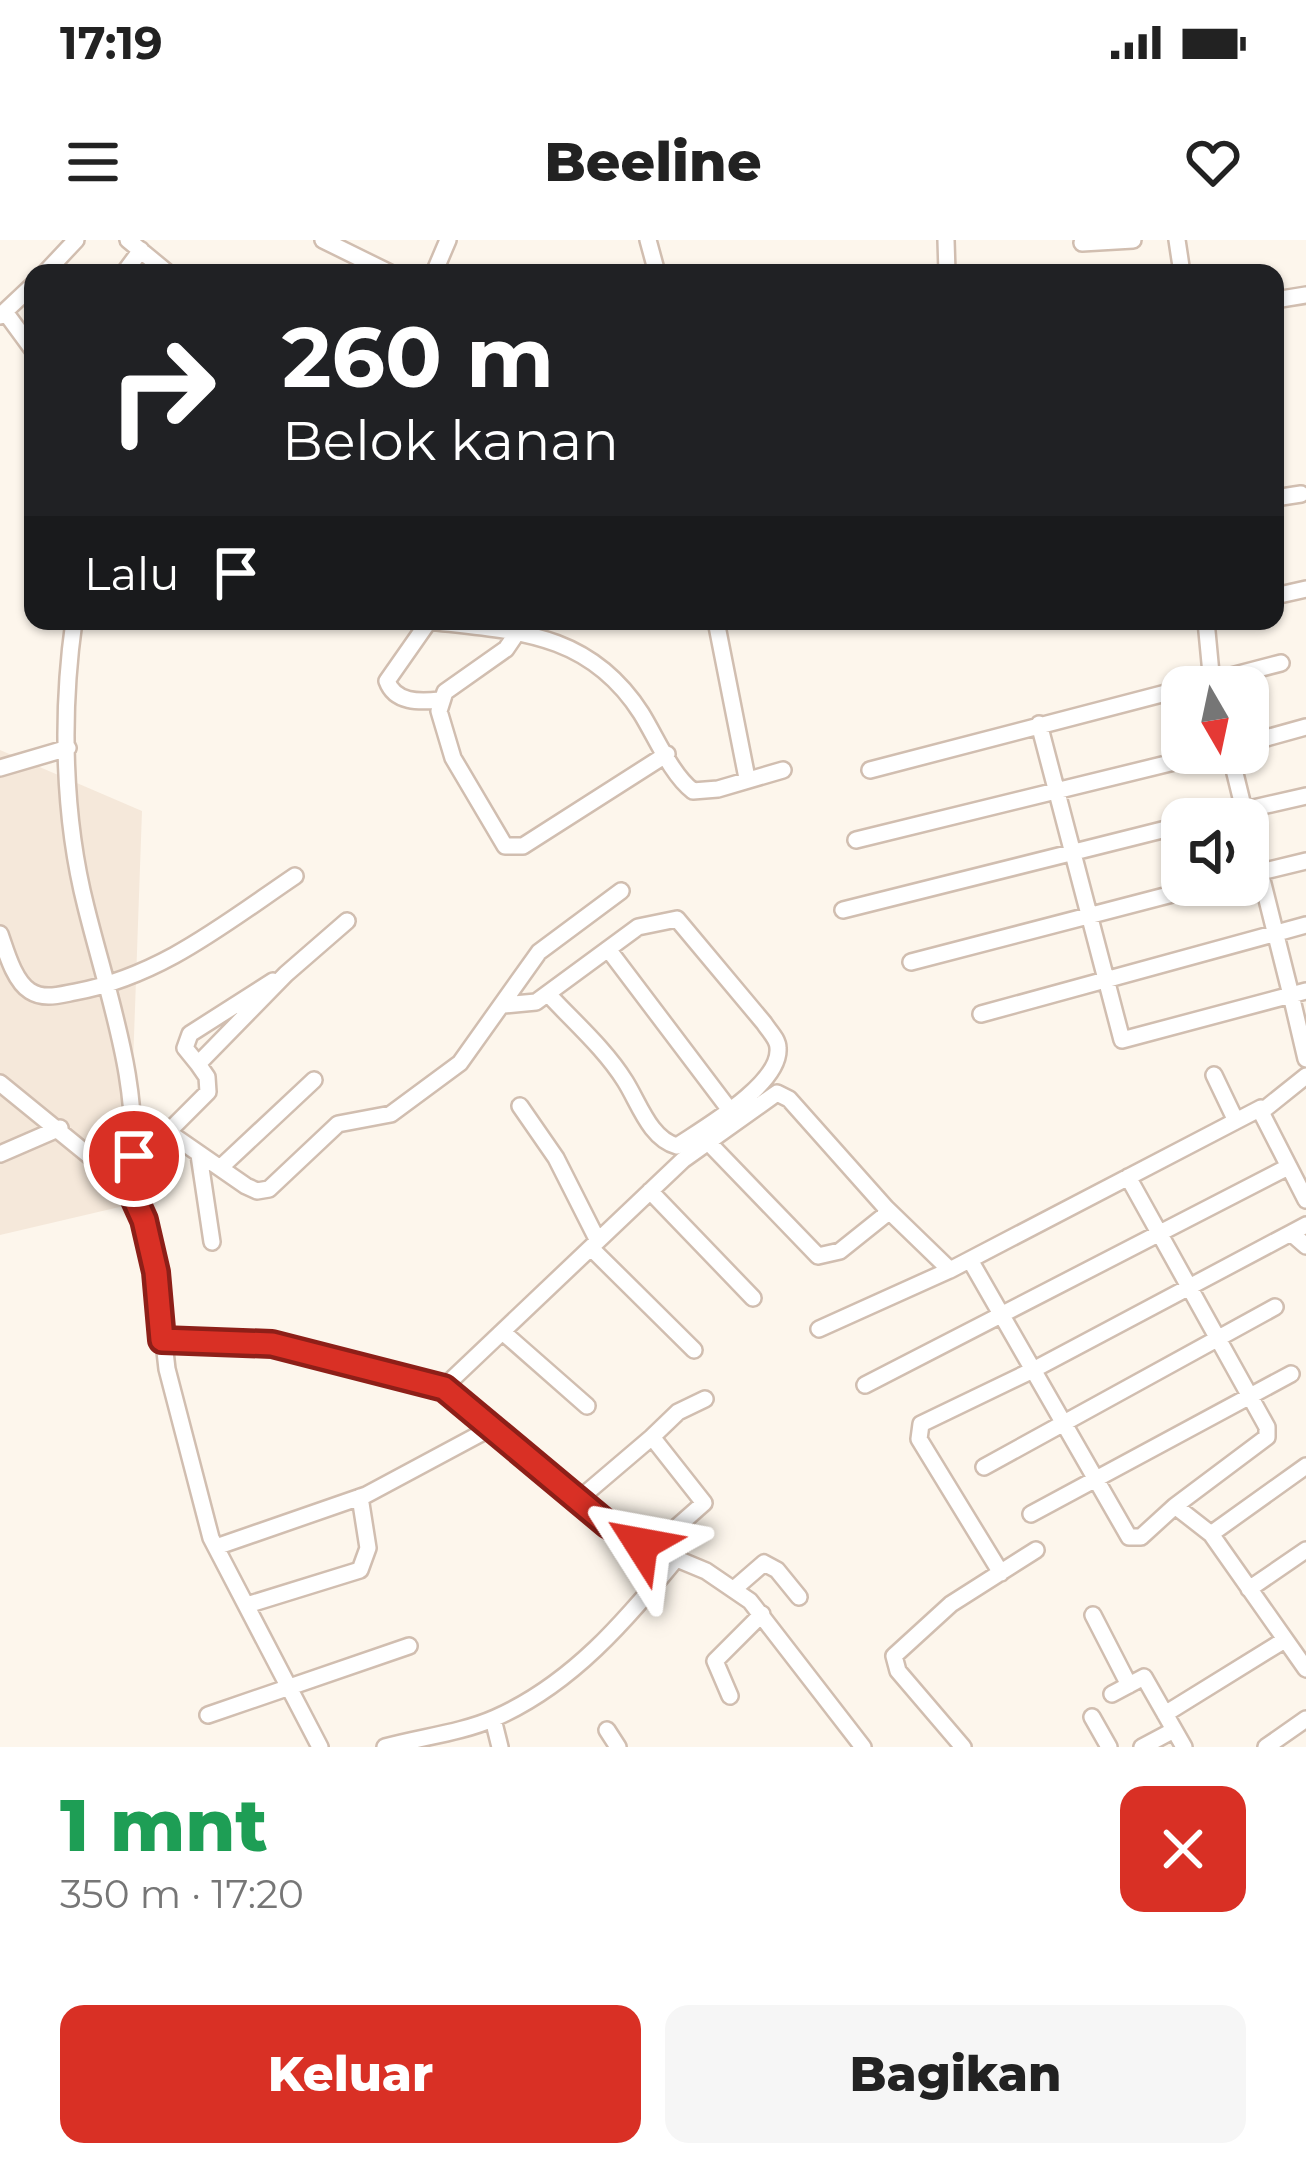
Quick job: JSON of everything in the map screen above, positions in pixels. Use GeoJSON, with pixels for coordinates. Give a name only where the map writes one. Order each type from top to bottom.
{"type":"FeatureCollection","features":[{"type":"Feature","properties":{"kind":"street"},"geometry":{"type":"LineString","coordinates":[[53,264],[76,240]]}},
{"type":"Feature","properties":{"kind":"street"},"geometry":{"type":"LineString","coordinates":[[323,240],[372,264]]}},
{"type":"Feature","properties":{"kind":"street"},"geometry":{"type":"LineString","coordinates":[[1082,244],[1133,240]]}},
{"type":"Feature","properties":{"kind":"street"},"geometry":{"type":"LineString","coordinates":[[24,293],[2,314],[24,340]]}},
{"type":"Feature","properties":{"kind":"street"},"geometry":{"type":"LineString","coordinates":[[1284,497],[1301,494]]}},
{"type":"Feature","properties":{"kind":"street"},"geometry":{"type":"LineString","coordinates":[[74,630],[68,782],[85,904],[111,985],[134,1123],[130,1189]]}},
{"type":"Feature","properties":{"kind":"street"},"geometry":{"type":"LineString","coordinates":[[423,630],[387,681],[404,698],[440,700],[506,649],[521,630]]}},
{"type":"Feature","properties":{"kind":"street"},"geometry":{"type":"LineString","coordinates":[[532,630],[601,664],[625,688],[693,791],[718,789],[783,770]]}},
{"type":"Feature","properties":{"kind":"street"},"geometry":{"type":"LineString","coordinates":[[718,630],[747,778]]}},
{"type":"Feature","properties":{"kind":"street"},"geometry":{"type":"LineString","coordinates":[[1207,630],[1210,666]]}},
{"type":"Feature","properties":{"kind":"street"},"geometry":{"type":"LineString","coordinates":[[1267,666],[1281,662]]}},
{"type":"Feature","properties":{"kind":"street"},"geometry":{"type":"LineString","coordinates":[[870,770],[1161,694]]}},
{"type":"Feature","properties":{"kind":"street"},"geometry":{"type":"LineString","coordinates":[[440,700],[441,726],[453,758],[510,849],[565,822],[667,754]]}},
{"type":"Feature","properties":{"kind":"street"},"geometry":{"type":"LineString","coordinates":[[1039,724],[1118,1034],[1124,1040],[1298,993]]}},
{"type":"Feature","properties":{"kind":"street"},"geometry":{"type":"LineString","coordinates":[[1269,737],[1306,727]]}},
{"type":"Feature","properties":{"kind":"street"},"geometry":{"type":"LineString","coordinates":[[0,768],[68,748]]}},
{"type":"Feature","properties":{"kind":"street"},"geometry":{"type":"LineString","coordinates":[[856,840],[1161,765]]}},
{"type":"Feature","properties":{"kind":"street"},"geometry":{"type":"LineString","coordinates":[[1269,810],[1306,796]]}},
{"type":"Feature","properties":{"kind":"street"},"geometry":{"type":"LineString","coordinates":[[844,910],[1161,829]]}},
{"type":"Feature","properties":{"kind":"street"},"geometry":{"type":"LineString","coordinates":[[1269,870],[1306,861]]}},
{"type":"Feature","properties":{"kind":"street"},"geometry":{"type":"LineString","coordinates":[[0,934],[4,955],[24,987],[34,994],[46,997],[111,985],[170,960],[296,876]]}},
{"type":"Feature","properties":{"kind":"street"},"geometry":{"type":"LineString","coordinates":[[134,1123],[168,1132],[257,1191],[280,1183],[338,1124],[391,1114],[460,1063],[539,952],[621,891]]}},
{"type":"Feature","properties":{"kind":"street"},"geometry":{"type":"LineString","coordinates":[[911,962],[1161,897]]}},
{"type":"Feature","properties":{"kind":"street"},"geometry":{"type":"LineString","coordinates":[[1266,906],[1298,993],[1306,1059]]}},
{"type":"Feature","properties":{"kind":"street"},"geometry":{"type":"LineString","coordinates":[[504,1005],[536,1002],[638,927],[676,920],[764,1023],[777,1041],[778,1056],[760,1086],[677,1146],[667,1144],[623,1078],[549,995]]}},
{"type":"Feature","properties":{"kind":"street"},"geometry":{"type":"LineString","coordinates":[[199,1064],[286,974],[347,921]]}},
{"type":"Feature","properties":{"kind":"street"},"geometry":{"type":"LineString","coordinates":[[981,1014],[1306,925]]}},
{"type":"Feature","properties":{"kind":"street"},"geometry":{"type":"LineString","coordinates":[[608,949],[729,1109]]}},
{"type":"Feature","properties":{"kind":"street"},"geometry":{"type":"LineString","coordinates":[[168,1132],[210,1086],[185,1048],[190,1034],[286,974]]}},
{"type":"Feature","properties":{"kind":"street"},"geometry":{"type":"LineString","coordinates":[[1214,1075],[1236,1121]]}},
{"type":"Feature","properties":{"kind":"street"},"geometry":{"type":"LineString","coordinates":[[819,1329],[950,1270],[1128,1178],[1261,1108],[1306,1076]]}},
{"type":"Feature","properties":{"kind":"street"},"geometry":{"type":"LineString","coordinates":[[220,1168],[314,1080]]}},
{"type":"Feature","properties":{"kind":"street"},"geometry":{"type":"LineString","coordinates":[[0,1083],[130,1189],[144,1220],[156,1272],[162,1340],[180,1426],[216,1546],[320,1747]]}},
{"type":"Feature","properties":{"kind":"street"},"geometry":{"type":"LineString","coordinates":[[444,1388],[650,1191],[777,1093],[789,1099],[886,1208],[950,1270]]}},
{"type":"Feature","properties":{"kind":"street"},"geometry":{"type":"LineString","coordinates":[[520,1106],[556,1158],[594,1244],[694,1350]]}},
{"type":"Feature","properties":{"kind":"street"},"geometry":{"type":"LineString","coordinates":[[1261,1108],[1306,1200]]}},
{"type":"Feature","properties":{"kind":"street"},"geometry":{"type":"LineString","coordinates":[[0,1154],[60,1128]]}},
{"type":"Feature","properties":{"kind":"street"},"geometry":{"type":"LineString","coordinates":[[709,1143],[818,1256],[827,1257],[850,1244],[879,1222],[886,1208]]}},
{"type":"Feature","properties":{"kind":"street"},"geometry":{"type":"LineString","coordinates":[[199,1154],[212,1242]]}},
{"type":"Feature","properties":{"kind":"street"},"geometry":{"type":"LineString","coordinates":[[865,1385],[1288,1167]]}},
{"type":"Feature","properties":{"kind":"street"},"geometry":{"type":"LineString","coordinates":[[970,1260],[1094,1480],[1129,1537],[1136,1540],[1267,1437],[1268,1427],[1128,1178]]}},
{"type":"Feature","properties":{"kind":"street"},"geometry":{"type":"LineString","coordinates":[[650,1191],[753,1298]]}},
{"type":"Feature","properties":{"kind":"street"},"geometry":{"type":"LineString","coordinates":[[1001,1573],[919,1439],[918,1428],[1298,1229],[1306,1246]]}},
{"type":"Feature","properties":{"kind":"street"},"geometry":{"type":"LineString","coordinates":[[984,1467],[1275,1307]]}},
{"type":"Feature","properties":{"kind":"street"},"geometry":{"type":"LineString","coordinates":[[505,1334],[587,1406]]}},
{"type":"Feature","properties":{"kind":"street"},"geometry":{"type":"LineString","coordinates":[[162,1340],[272,1344],[444,1388],[624,1536],[734,1589],[762,1614],[863,1747]]}},
{"type":"Feature","properties":{"kind":"street"},"geometry":{"type":"LineString","coordinates":[[1030,1514],[1292,1374]]}},
{"type":"Feature","properties":{"kind":"street"},"geometry":{"type":"LineString","coordinates":[[578,1500],[678,1412],[705,1399]]}},
{"type":"Feature","properties":{"kind":"street"},"geometry":{"type":"LineString","coordinates":[[216,1546],[360,1498],[491,1428]]}},
{"type":"Feature","properties":{"kind":"street"},"geometry":{"type":"LineString","coordinates":[[652,1437],[704,1503],[653,1548]]}},
{"type":"Feature","properties":{"kind":"street"},"geometry":{"type":"LineString","coordinates":[[1211,1534],[1306,1466]]}},
{"type":"Feature","properties":{"kind":"street"},"geometry":{"type":"LineString","coordinates":[[247,1605],[360,1570],[368,1548],[360,1498]]}},
{"type":"Feature","properties":{"kind":"street"},"geometry":{"type":"LineString","coordinates":[[1175,1506],[1211,1534],[1294,1643],[1306,1669]]}},
{"type":"Feature","properties":{"kind":"street"},"geometry":{"type":"LineString","coordinates":[[963,1747],[898,1671],[894,1656],[951,1604],[1036,1550]]}},
{"type":"Feature","properties":{"kind":"street"},"geometry":{"type":"LineString","coordinates":[[1249,1588],[1306,1550]]}},
{"type":"Feature","properties":{"kind":"street"},"geometry":{"type":"LineString","coordinates":[[385,1747],[493,1719],[574,1670],[632,1614],[677,1558]]}},
{"type":"Feature","properties":{"kind":"street"},"geometry":{"type":"LineString","coordinates":[[734,1589],[764,1563],[777,1570],[799,1597]]}},
{"type":"Feature","properties":{"kind":"street"},"geometry":{"type":"LineString","coordinates":[[730,1696],[716,1660],[762,1614]]}},
{"type":"Feature","properties":{"kind":"street"},"geometry":{"type":"LineString","coordinates":[[1093,1615],[1129,1684]]}},
{"type":"Feature","properties":{"kind":"street"},"geometry":{"type":"LineString","coordinates":[[1142,1747],[1170,1722],[1294,1643]]}},
{"type":"Feature","properties":{"kind":"street"},"geometry":{"type":"LineString","coordinates":[[208,1715],[409,1646]]}},
{"type":"Feature","properties":{"kind":"street"},"geometry":{"type":"LineString","coordinates":[[1112,1694],[1144,1677],[1184,1747]]}},
{"type":"Feature","properties":{"kind":"street"},"geometry":{"type":"LineString","coordinates":[[1092,1717],[1109,1747]]}},
{"type":"Feature","properties":{"kind":"street"},"geometry":{"type":"LineString","coordinates":[[493,1719],[500,1747]]}},
{"type":"Feature","properties":{"kind":"street"},"geometry":{"type":"LineString","coordinates":[[1265,1747],[1306,1719]]}},
{"type":"Feature","properties":{"kind":"street"},"geometry":{"type":"LineString","coordinates":[[608,1730],[618,1747]]}},
{"type":"Feature","properties":{"kind":"shaded area"},"geometry":{"type":"Polygon","coordinates":[[[0,750],[142,811],[128,1205],[0,1235],[0,750]]]}},
{"type":"Feature","properties":{"kind":"route"},"geometry":{"type":"LineString","coordinates":[[134,1156],[130,1189],[144,1220],[156,1272],[162,1340],[272,1344],[444,1388],[607,1524],[641,1544]]}}]}
